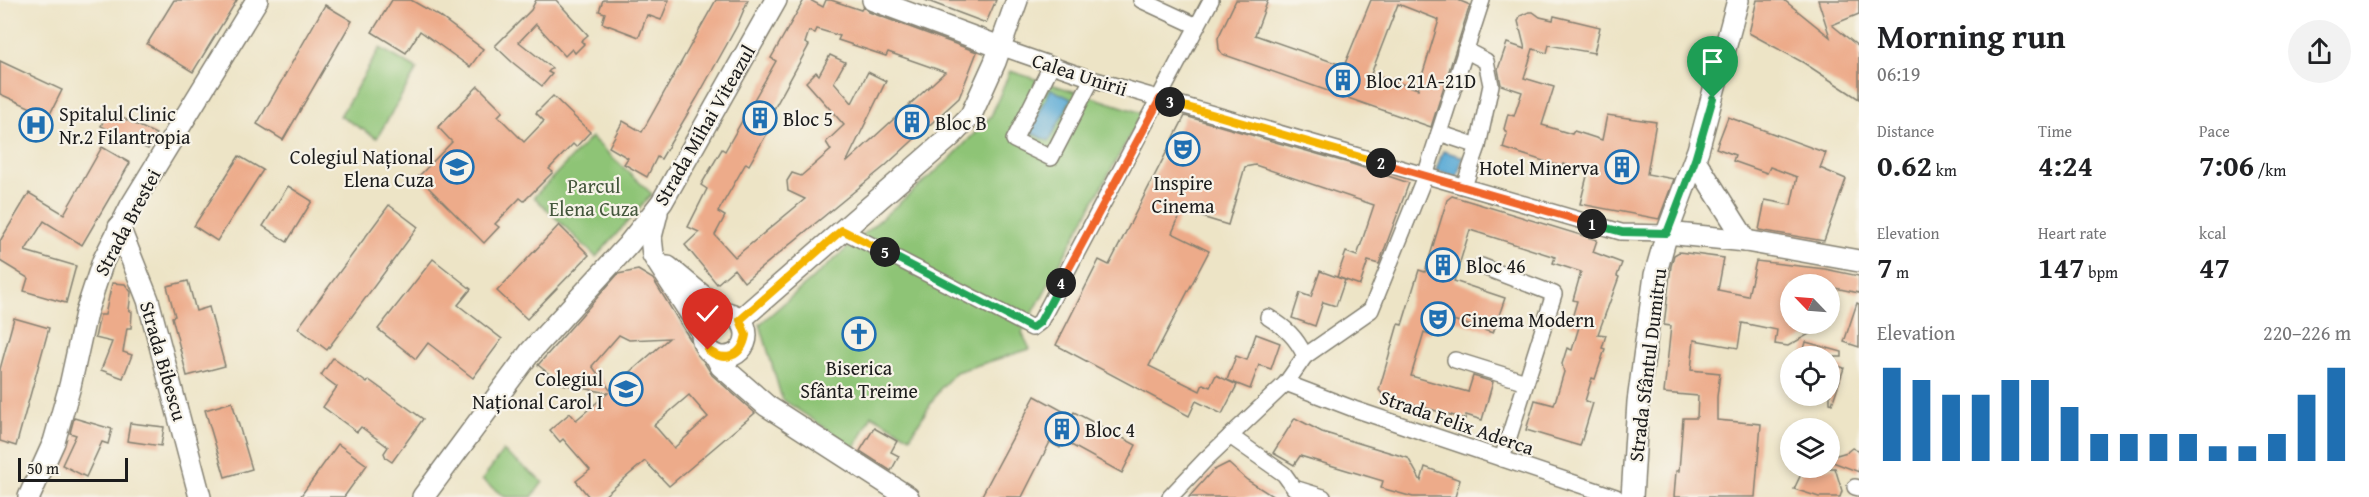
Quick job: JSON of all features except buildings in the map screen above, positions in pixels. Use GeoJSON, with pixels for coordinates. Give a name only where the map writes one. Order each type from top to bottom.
{"type":"FeatureCollection","features":[{"type":"Feature","properties":{"kind":"street","name":"Strada Brestei"},"geometry":{"type":"LineString","coordinates":[[29,497],[54,442],[94,286],[103,261],[119,227],[257,0]]}},
{"type":"Feature","properties":{"kind":"street","name":"Strada Mihai Viteazul"},"geometry":{"type":"LineString","coordinates":[[423,497],[531,351],[628,245],[662,202],[776,0]]}},
{"type":"Feature","properties":{"kind":"street","name":"Calea Unirii"},"geometry":{"type":"LineString","coordinates":[[873,0],[1092,79],[1622,232],[1667,233],[1746,241],[1859,261]]}},
{"type":"Feature","properties":{"kind":"street"},"geometry":{"type":"LineString","coordinates":[[908,497],[767,406],[721,366],[716,356],[702,341],[702,331],[709,318],[732,317],[842,230],[951,136],[971,115],[1017,0]]}},
{"type":"Feature","properties":{"kind":"street"},"geometry":{"type":"LineString","coordinates":[[1141,0],[1197,26]]}},
{"type":"Feature","properties":{"kind":"street"},"geometry":{"type":"LineString","coordinates":[[842,230],[1032,328],[1040,322],[1211,0]]}},
{"type":"Feature","properties":{"kind":"street"},"geometry":{"type":"LineString","coordinates":[[1170,497],[1286,383],[1305,356],[1371,310],[1425,176],[1482,0]]}},
{"type":"Feature","properties":{"kind":"street","name":"Strada Sfântul Dumitru"},"geometry":{"type":"LineString","coordinates":[[1632,497],[1638,402],[1655,275],[1667,233],[1695,160],[1738,0]]}},
{"type":"Feature","properties":{"kind":"street"},"geometry":{"type":"LineString","coordinates":[[1464,186],[1478,146],[1491,85],[1486,61],[1466,50]]}},
{"type":"Feature","properties":{"kind":"street"},"geometry":{"type":"LineString","coordinates":[[1051,66],[1014,140],[1051,158],[1092,79]]}},
{"type":"Feature","properties":{"kind":"street"},"geometry":{"type":"LineString","coordinates":[[1439,133],[1478,146]]}},
{"type":"Feature","properties":{"kind":"street"},"geometry":{"type":"LineString","coordinates":[[1695,160],[1746,241]]}},
{"type":"Feature","properties":{"kind":"street"},"geometry":{"type":"LineString","coordinates":[[662,202],[652,230],[653,255],[702,331]]}},
{"type":"Feature","properties":{"kind":"street","name":"Strada Bibescu"},"geometry":{"type":"LineString","coordinates":[[119,227],[148,300],[200,497]]}},
{"type":"Feature","properties":{"kind":"street"},"geometry":{"type":"LineString","coordinates":[[628,245],[653,255],[732,317],[746,335],[741,349],[730,357],[716,356]]}},
{"type":"Feature","properties":{"kind":"street"},"geometry":{"type":"LineString","coordinates":[[1481,266],[1554,294],[1502,459]]}},
{"type":"Feature","properties":{"kind":"street"},"geometry":{"type":"LineString","coordinates":[[1268,317],[1286,328],[1298,341],[1305,356]]}},
{"type":"Feature","properties":{"kind":"street"},"geometry":{"type":"LineString","coordinates":[[741,349],[752,385],[767,406]]}},
{"type":"Feature","properties":{"kind":"street"},"geometry":{"type":"LineString","coordinates":[[1455,360],[1526,382]]}},
{"type":"Feature","properties":{"kind":"street","name":"Strada Felix Aderca"},"geometry":{"type":"LineString","coordinates":[[1286,383],[1354,410],[1616,497]]}},
{"type":"Feature","properties":{"kind":"street"},"geometry":{"type":"LineString","coordinates":[[1230,436],[1284,474],[1293,492],[1323,497]]}},
{"type":"Feature","properties":{"kind":"green space"},"geometry":{"type":"Polygon","coordinates":[[[380,48],[417,69],[377,138],[340,116],[380,48]]]}},
{"type":"Feature","properties":{"kind":"green space"},"geometry":{"type":"Polygon","coordinates":[[[1010,71],[1142,113],[1022,333],[1030,349],[956,372],[940,389],[910,437],[872,415],[855,448],[782,399],[760,324],[951,158],[991,116],[1010,71]]]}},
{"type":"Feature","properties":{"kind":"green space","name":"Parcul Elena Cuza"},"geometry":{"type":"Polygon","coordinates":[[[591,137],[652,194],[596,257],[534,197],[591,137]]]}},
{"type":"Feature","properties":{"kind":"green space"},"geometry":{"type":"Polygon","coordinates":[[[503,451],[543,482],[532,497],[505,497],[482,480],[503,451]]]}},
{"type":"Feature","properties":{"kind":"water"},"geometry":{"type":"Polygon","coordinates":[[[1051,89],[1071,99],[1049,141],[1030,132],[1051,89]]]}},
{"type":"Feature","properties":{"kind":"water"},"geometry":{"type":"Polygon","coordinates":[[[1443,151],[1463,157],[1457,177],[1436,170],[1443,151]]]}},
{"type":"Feature","properties":{"kind":"place","name":"Bloc 21A-21D"},"geometry":{"type":"Point","coordinates":[1343,80]}},
{"type":"Feature","properties":{"kind":"place","name":"Bloc 5"},"geometry":{"type":"Point","coordinates":[760,118]}},
{"type":"Feature","properties":{"kind":"place","name":"Bloc B"},"geometry":{"type":"Point","coordinates":[912,122]}},
{"type":"Feature","properties":{"kind":"place","name":"Spitalul Clinic Nr.2 Filantropia"},"geometry":{"type":"Point","coordinates":[36,125]}},
{"type":"Feature","properties":{"kind":"place","name":"Inspire Cinema"},"geometry":{"type":"Point","coordinates":[1183,149]}},
{"type":"Feature","properties":{"kind":"place","name":"Colegiul Național Elena Cuza"},"geometry":{"type":"Point","coordinates":[457,167]}},
{"type":"Feature","properties":{"kind":"place","name":"Hotel Minerva"},"geometry":{"type":"Point","coordinates":[1622,167]}},
{"type":"Feature","properties":{"kind":"place","name":"Bloc 46"},"geometry":{"type":"Point","coordinates":[1443,265]}},
{"type":"Feature","properties":{"kind":"place","name":"Cinema Modern"},"geometry":{"type":"Point","coordinates":[1438,319]}},
{"type":"Feature","properties":{"kind":"place","name":"Biserica Sfânta Treime"},"geometry":{"type":"Point","coordinates":[859,334]}},
{"type":"Feature","properties":{"kind":"place","name":"Colegiul Național Carol I"},"geometry":{"type":"Point","coordinates":[626,389]}},
{"type":"Feature","properties":{"kind":"place","name":"Bloc 4"},"geometry":{"type":"Point","coordinates":[1062,429]}},
{"type":"Feature","properties":{"kind":"route"},"geometry":{"type":"LineString","coordinates":[[708,350],[716,356],[723,357],[736,354],[745,342],[746,335],[740,320],[842,230],[1032,328],[1040,322],[1160,99],[1622,232],[1667,233],[1695,160],[1713,98]]}}]}
